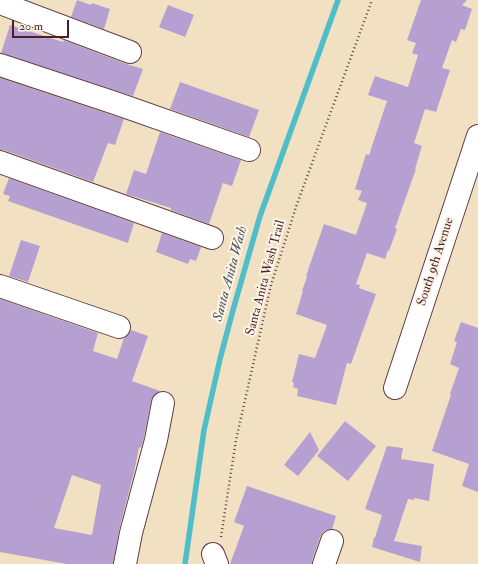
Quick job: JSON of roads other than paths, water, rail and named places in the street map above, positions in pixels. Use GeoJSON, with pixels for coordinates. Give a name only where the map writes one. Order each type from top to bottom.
{"type":"FeatureCollection","features":[{"type":"Feature","properties":{"kind":"street"},"geometry":{"type":"LineString","coordinates":[[0,3],[130,52]]}},
{"type":"Feature","properties":{"kind":"street"},"geometry":{"type":"LineString","coordinates":[[0,65],[249,150]]}},
{"type":"Feature","properties":{"kind":"street","name":"South 9th Avenue"},"geometry":{"type":"LineString","coordinates":[[395,388],[478,136]]}},
{"type":"Feature","properties":{"kind":"street"},"geometry":{"type":"LineString","coordinates":[[0,162],[212,238]]}},
{"type":"Feature","properties":{"kind":"street"},"geometry":{"type":"LineString","coordinates":[[0,286],[119,327]]}},
{"type":"Feature","properties":{"kind":"street"},"geometry":{"type":"LineString","coordinates":[[125,564],[131,533],[154,446],[163,403]]}},
{"type":"Feature","properties":{"kind":"street"},"geometry":{"type":"LineString","coordinates":[[324,564],[332,541]]}},
{"type":"Feature","properties":{"kind":"waterway","name":"Santa Anita Wash"},"geometry":{"type":"LineString","coordinates":[[185,564],[204,430],[233,310],[260,216],[338,0]]}}]}
